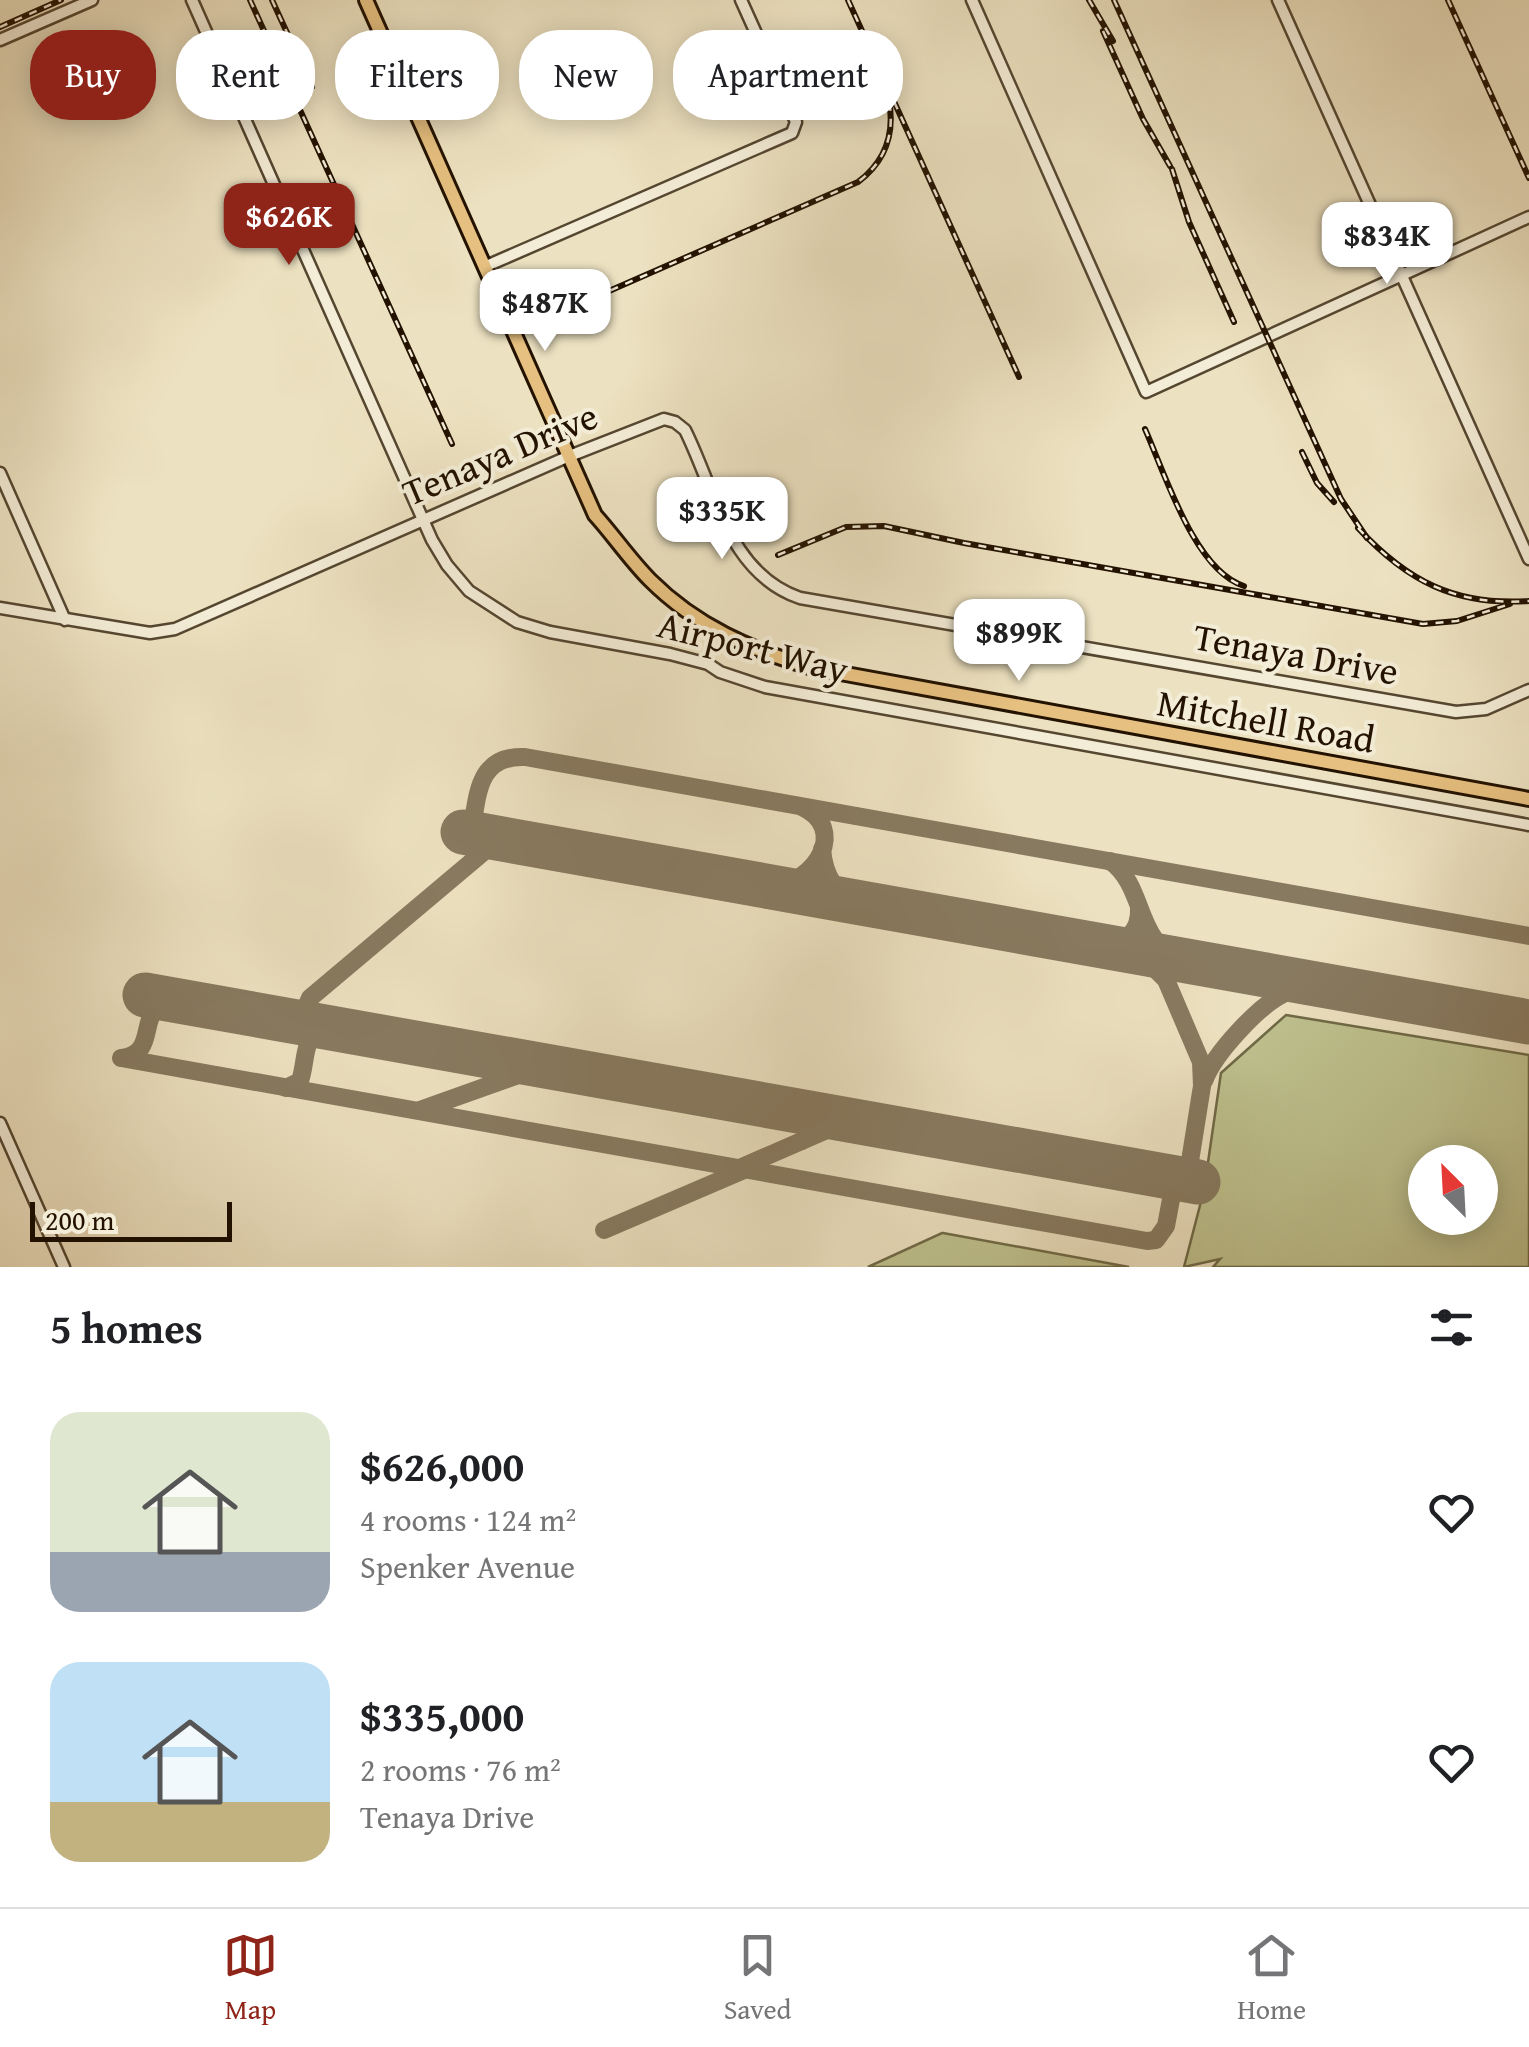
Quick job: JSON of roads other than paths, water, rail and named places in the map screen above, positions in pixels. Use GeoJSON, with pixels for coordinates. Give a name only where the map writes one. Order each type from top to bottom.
{"type":"FeatureCollection","features":[{"type":"Feature","properties":{"kind":"main road","name":"Mitchell Road"},"geometry":{"type":"LineString","coordinates":[[366,0],[594,515],[653,583],[726,637],[834,672],[1529,799]]}},
{"type":"Feature","properties":{"kind":"street"},"geometry":{"type":"LineString","coordinates":[[0,40],[92,0]]}},
{"type":"Feature","properties":{"kind":"street","name":"Airport Way"},"geometry":{"type":"LineString","coordinates":[[192,0],[423,520],[447,566],[469,591],[504,616],[542,630],[708,664],[765,687],[1529,826]]}},
{"type":"Feature","properties":{"kind":"street"},"geometry":{"type":"LineString","coordinates":[[484,267],[792,133],[796,122],[741,0]]}},
{"type":"Feature","properties":{"kind":"street"},"geometry":{"type":"LineString","coordinates":[[972,0],[1146,392],[1529,217]]}},
{"type":"Feature","properties":{"kind":"street"},"geometry":{"type":"LineString","coordinates":[[1278,0],[1529,560]]}},
{"type":"Feature","properties":{"kind":"street","name":"Tenaya Drive"},"geometry":{"type":"LineString","coordinates":[[0,608],[150,633],[175,629],[657,420],[676,422],[687,435],[743,559],[769,584],[800,598],[1456,712],[1486,708],[1529,690]]}},
{"type":"Feature","properties":{"kind":"street"},"geometry":{"type":"LineString","coordinates":[[0,473],[65,620]]}},
{"type":"Feature","properties":{"kind":"street"},"geometry":{"type":"LineString","coordinates":[[0,1123],[64,1267]]}},
{"type":"Feature","properties":{"kind":"railway"},"geometry":{"type":"LineString","coordinates":[[0,27],[61,0]]}},
{"type":"Feature","properties":{"kind":"railway"},"geometry":{"type":"LineString","coordinates":[[250,0],[452,444]]}},
{"type":"Feature","properties":{"kind":"railway"},"geometry":{"type":"LineString","coordinates":[[272,0],[286,30]]}},
{"type":"Feature","properties":{"kind":"railway"},"geometry":{"type":"LineString","coordinates":[[848,0],[1019,377]]}},
{"type":"Feature","properties":{"kind":"railway"},"geometry":{"type":"LineString","coordinates":[[1089,0],[1113,41]]}},
{"type":"Feature","properties":{"kind":"railway"},"geometry":{"type":"LineString","coordinates":[[1114,0],[1341,499],[1367,538]]}},
{"type":"Feature","properties":{"kind":"railway"},"geometry":{"type":"LineString","coordinates":[[1448,0],[1529,178]]}},
{"type":"Feature","properties":{"kind":"railway"},"geometry":{"type":"LineString","coordinates":[[1103,31],[1143,119],[1170,166]]}},
{"type":"Feature","properties":{"kind":"railway"},"geometry":{"type":"LineString","coordinates":[[552,316],[858,182],[879,160],[891,120]]}},
{"type":"Feature","properties":{"kind":"railway"},"geometry":{"type":"LineString","coordinates":[[1172,169],[1189,222],[1234,322]]}},
{"type":"Feature","properties":{"kind":"railway"},"geometry":{"type":"LineString","coordinates":[[1145,429],[1196,542],[1226,577],[1244,586]]}},
{"type":"Feature","properties":{"kind":"railway"},"geometry":{"type":"LineString","coordinates":[[1302,452],[1317,483],[1334,502]]}},
{"type":"Feature","properties":{"kind":"railway"},"geometry":{"type":"LineString","coordinates":[[778,555],[846,527],[884,526],[1423,624],[1457,621],[1510,604]]}},
{"type":"Feature","properties":{"kind":"railway"},"geometry":{"type":"LineString","coordinates":[[1358,528],[1395,562],[1434,586],[1478,599],[1529,601]]}}]}
